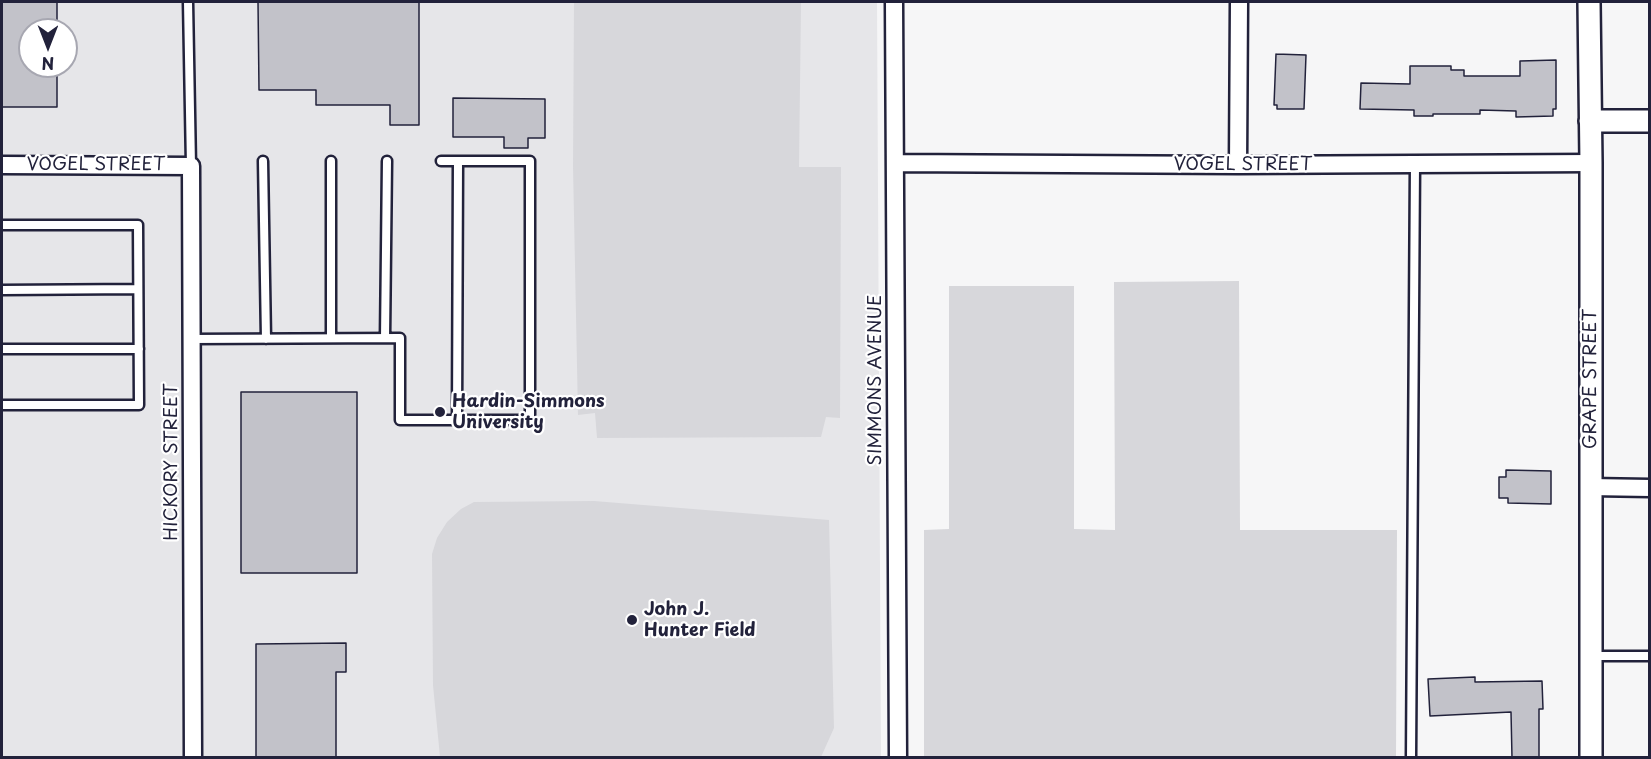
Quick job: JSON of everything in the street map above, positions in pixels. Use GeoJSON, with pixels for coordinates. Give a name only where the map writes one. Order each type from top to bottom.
{"type":"FeatureCollection","features":[{"type":"Feature","properties":{"kind":"street","name":"SIMMONS AVENUE"},"geometry":{"type":"LineString","coordinates":[[894,2],[898,758]]}},
{"type":"Feature","properties":{"kind":"street"},"geometry":{"type":"LineString","coordinates":[[1238,165],[1239,2]]}},
{"type":"Feature","properties":{"kind":"street","name":"GRAPE STREET"},"geometry":{"type":"LineString","coordinates":[[1589,2],[1591,758]]}},
{"type":"Feature","properties":{"kind":"street"},"geometry":{"type":"LineString","coordinates":[[1590,121],[1650,121]]}},
{"type":"Feature","properties":{"kind":"street","name":"VOGEL STREET"},"geometry":{"type":"LineString","coordinates":[[895,163],[1238,165],[1591,163]]}},
{"type":"Feature","properties":{"kind":"street","name":"VOGEL STREET"},"geometry":{"type":"LineString","coordinates":[[2,165],[191,166]]}},
{"type":"Feature","properties":{"kind":"street","name":"HICKORY STREET"},"geometry":{"type":"LineString","coordinates":[[191,166],[193,758]]}},
{"type":"Feature","properties":{"kind":"street"},"geometry":{"type":"LineString","coordinates":[[1590,487],[1650,488]]}},
{"type":"Feature","properties":{"kind":"lane"},"geometry":{"type":"LineString","coordinates":[[188,2],[191,166]]}},
{"type":"Feature","properties":{"kind":"lane"},"geometry":{"type":"LineString","coordinates":[[263,161],[266,339]]}},
{"type":"Feature","properties":{"kind":"lane"},"geometry":{"type":"LineString","coordinates":[[331,161],[331,338]]}},
{"type":"Feature","properties":{"kind":"lane"},"geometry":{"type":"LineString","coordinates":[[385,338],[387,161]]}},
{"type":"Feature","properties":{"kind":"lane"},"geometry":{"type":"LineString","coordinates":[[191,339],[400,338],[400,420],[530,420],[530,161],[441,161]]}},
{"type":"Feature","properties":{"kind":"lane"},"geometry":{"type":"LineString","coordinates":[[457,420],[458,161]]}},
{"type":"Feature","properties":{"kind":"lane"},"geometry":{"type":"LineString","coordinates":[[1411,758],[1415,164]]}},
{"type":"Feature","properties":{"kind":"lane"},"geometry":{"type":"LineString","coordinates":[[2,225],[138,225],[139,349],[139,405],[2,405]]}},
{"type":"Feature","properties":{"kind":"lane"},"geometry":{"type":"LineString","coordinates":[[2,290],[138,289]]}},
{"type":"Feature","properties":{"kind":"lane"},"geometry":{"type":"LineString","coordinates":[[2,349],[139,349]]}},
{"type":"Feature","properties":{"kind":"lane"},"geometry":{"type":"LineString","coordinates":[[1590,656],[1650,656]]}},
{"type":"Feature","properties":{"kind":"shaded area","name":"Hardin-Simmons University"},"geometry":{"type":"Polygon","coordinates":[[[2,2],[877,2],[881,757],[2,757],[2,2]]]}},
{"type":"Feature","properties":{"kind":"shaded area"},"geometry":{"type":"Polygon","coordinates":[[[574,2],[801,2],[799,167],[841,167],[840,418],[826,417],[821,437],[597,438],[595,413],[578,415],[573,166],[574,2]]]}},
{"type":"Feature","properties":{"kind":"shaded area"},"geometry":{"type":"Polygon","coordinates":[[[1239,281],[1240,530],[1397,530],[1396,757],[924,757],[924,530],[949,529],[949,286],[1074,286],[1074,529],[1115,530],[1114,282],[1239,281]]]}},
{"type":"Feature","properties":{"kind":"shaded area","name":"John J. Hunter Field"},"geometry":{"type":"Polygon","coordinates":[[[594,501],[829,520],[834,728],[821,757],[440,757],[433,685],[432,554],[437,538],[447,522],[461,509],[474,502],[594,501]]]}},
{"type":"Feature","properties":{"kind":"building"},"geometry":{"type":"Polygon","coordinates":[[[2,2],[57,2],[57,18],[18,18],[18,78],[57,78],[57,107],[2,107],[2,2]]]}},
{"type":"Feature","properties":{"kind":"building"},"geometry":{"type":"Polygon","coordinates":[[[258,2],[419,2],[419,125],[390,125],[390,105],[316,105],[316,90],[259,90],[258,2]]]}},
{"type":"Feature","properties":{"kind":"building"},"geometry":{"type":"Polygon","coordinates":[[[1276,54],[1306,55],[1304,109],[1277,109],[1277,105],[1274,105],[1276,54]]]}},
{"type":"Feature","properties":{"kind":"building"},"geometry":{"type":"Polygon","coordinates":[[[1556,60],[1556,109],[1553,109],[1553,116],[1516,117],[1516,111],[1480,110],[1480,114],[1414,116],[1414,110],[1360,109],[1361,83],[1410,84],[1410,66],[1451,66],[1451,70],[1464,70],[1464,76],[1520,76],[1520,61],[1556,60]]]}},
{"type":"Feature","properties":{"kind":"building"},"geometry":{"type":"Polygon","coordinates":[[[453,98],[545,99],[545,138],[528,138],[528,148],[504,148],[504,137],[453,137],[453,98]]]}},
{"type":"Feature","properties":{"kind":"building"},"geometry":{"type":"Polygon","coordinates":[[[241,392],[357,392],[357,573],[241,573],[241,392]]]}},
{"type":"Feature","properties":{"kind":"building"},"geometry":{"type":"Polygon","coordinates":[[[1506,470],[1551,471],[1551,504],[1508,503],[1508,498],[1499,498],[1499,477],[1506,477],[1506,470]]]}},
{"type":"Feature","properties":{"kind":"building"},"geometry":{"type":"Polygon","coordinates":[[[346,643],[346,672],[336,672],[336,758],[256,758],[256,644],[346,643]]]}},
{"type":"Feature","properties":{"kind":"building"},"geometry":{"type":"Polygon","coordinates":[[[1475,677],[1475,682],[1542,681],[1543,709],[1539,709],[1539,757],[1512,758],[1511,712],[1430,716],[1428,679],[1475,677]]]}},
{"type":"Feature","properties":{"kind":"place","name":"Hardin-Simmons University"},"geometry":{"type":"Point","coordinates":[440,412]}},
{"type":"Feature","properties":{"kind":"place","name":"John J. Hunter Field"},"geometry":{"type":"Point","coordinates":[632,620]}}]}
